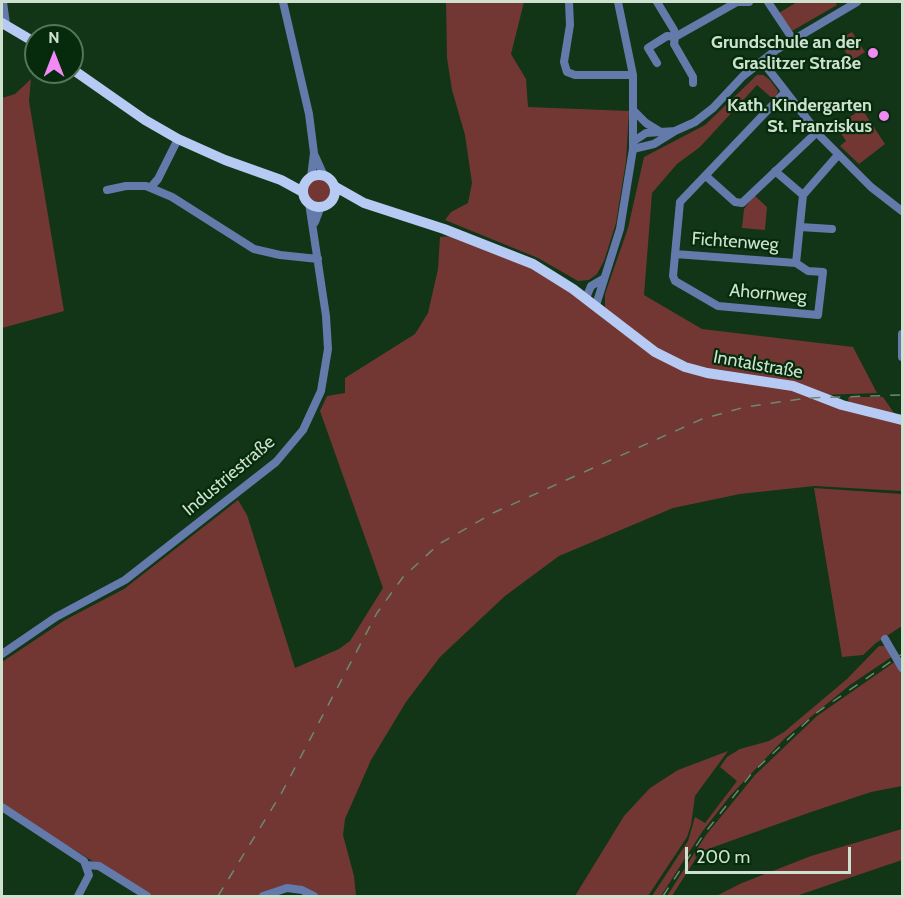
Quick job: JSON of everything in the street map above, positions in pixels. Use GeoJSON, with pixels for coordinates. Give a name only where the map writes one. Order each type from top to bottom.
{"type":"FeatureCollection","features":[{"type":"Feature","properties":{"kind":"main road"},"geometry":{"type":"LineString","coordinates":[[4,24],[24,36]]}},
{"type":"Feature","properties":{"kind":"main road"},"geometry":{"type":"LineString","coordinates":[[84,77],[145,120],[178,139],[225,160],[281,180],[307,183],[324,176],[343,194],[364,203]]}},
{"type":"Feature","properties":{"kind":"main road"},"geometry":{"type":"LineString","coordinates":[[307,183],[309,203],[326,203],[342,199],[364,203]]}},
{"type":"Feature","properties":{"kind":"main road"},"geometry":{"type":"LineString","coordinates":[[326,203],[334,186]]}},
{"type":"Feature","properties":{"kind":"main road","name":"Inntalstraße"},"geometry":{"type":"LineString","coordinates":[[364,203],[508,252],[573,289],[655,352],[694,370],[786,384],[857,409],[903,420]]}},
{"type":"Feature","properties":{"kind":"street"},"geometry":{"type":"LineString","coordinates":[[3,2],[4,24]]}},
{"type":"Feature","properties":{"kind":"street"},"geometry":{"type":"LineString","coordinates":[[283,2],[303,82],[314,153],[324,176]]}},
{"type":"Feature","properties":{"kind":"street"},"geometry":{"type":"LineString","coordinates":[[569,2],[570,25],[564,62],[567,72],[575,75],[633,75]]}},
{"type":"Feature","properties":{"kind":"street"},"geometry":{"type":"LineString","coordinates":[[596,305],[620,229],[633,145],[633,75],[618,2]]}},
{"type":"Feature","properties":{"kind":"street"},"geometry":{"type":"LineString","coordinates":[[657,2],[674,30],[674,44],[693,77],[693,83]]}},
{"type":"Feature","properties":{"kind":"street"},"geometry":{"type":"LineString","coordinates":[[657,63],[648,48],[667,36],[675,37],[738,2],[749,2]]}},
{"type":"Feature","properties":{"kind":"street"},"geometry":{"type":"LineString","coordinates":[[768,2],[792,38]]}},
{"type":"Feature","properties":{"kind":"street"},"geometry":{"type":"LineString","coordinates":[[633,145],[654,144],[703,116],[762,61],[792,38],[857,2]]}},
{"type":"Feature","properties":{"kind":"street"},"geometry":{"type":"LineString","coordinates":[[762,61],[816,133],[871,187],[901,206]]}},
{"type":"Feature","properties":{"kind":"street","name":"Fichtenweg"},"geometry":{"type":"LineString","coordinates":[[785,92],[678,207],[675,254],[796,263],[803,195]]}},
{"type":"Feature","properties":{"kind":"street"},"geometry":{"type":"LineString","coordinates":[[634,111],[646,123],[660,131]]}},
{"type":"Feature","properties":{"kind":"street"},"geometry":{"type":"LineString","coordinates":[[633,145],[646,134],[675,131]]}},
{"type":"Feature","properties":{"kind":"street"},"geometry":{"type":"LineString","coordinates":[[706,176],[740,204],[816,133]]}},
{"type":"Feature","properties":{"kind":"street"},"geometry":{"type":"LineString","coordinates":[[151,187],[158,179],[178,139]]}},
{"type":"Feature","properties":{"kind":"street"},"geometry":{"type":"LineString","coordinates":[[307,183],[314,153]]}},
{"type":"Feature","properties":{"kind":"street"},"geometry":{"type":"LineString","coordinates":[[775,171],[803,195],[838,155]]}},
{"type":"Feature","properties":{"kind":"street"},"geometry":{"type":"LineString","coordinates":[[107,190],[126,186],[151,187],[172,197],[254,249],[280,255],[318,259]]}},
{"type":"Feature","properties":{"kind":"street","name":"Industriestraße"},"geometry":{"type":"LineString","coordinates":[[2,654],[56,617],[125,580],[250,484],[276,462],[293,443],[317,402],[327,364],[327,332],[309,203]]}},
{"type":"Feature","properties":{"kind":"street","name":"Industriestraße"},"geometry":{"type":"LineString","coordinates":[[314,232],[316,214],[326,203]]}},
{"type":"Feature","properties":{"kind":"street","name":"Fichtenweg"},"geometry":{"type":"LineString","coordinates":[[800,227],[832,230]]}},
{"type":"Feature","properties":{"kind":"street","name":"Ahornweg"},"geometry":{"type":"LineString","coordinates":[[675,254],[674,279],[712,304],[818,315],[823,272],[808,271],[796,263]]}},
{"type":"Feature","properties":{"kind":"street"},"geometry":{"type":"LineString","coordinates":[[573,289],[591,286],[603,279]]}},
{"type":"Feature","properties":{"kind":"street"},"geometry":{"type":"LineString","coordinates":[[586,298],[591,286]]}},
{"type":"Feature","properties":{"kind":"street"},"geometry":{"type":"LineString","coordinates":[[903,334],[903,357]]}},
{"type":"Feature","properties":{"kind":"street"},"geometry":{"type":"LineString","coordinates":[[885,639],[903,668]]}},
{"type":"Feature","properties":{"kind":"street"},"geometry":{"type":"LineString","coordinates":[[2,807],[76,853],[88,870]]}},
{"type":"Feature","properties":{"kind":"street"},"geometry":{"type":"LineString","coordinates":[[78,897],[88,870],[99,866],[147,897]]}},
{"type":"Feature","properties":{"kind":"street"},"geometry":{"type":"LineString","coordinates":[[263,897],[287,888],[302,890],[314,897]]}},
{"type":"Feature","properties":{"kind":"shaded area"},"geometry":{"type":"Polygon","coordinates":[[[446,2],[524,2],[511,54],[526,79],[528,107],[629,111],[626,161],[616,223],[604,261],[597,274],[589,280],[578,281],[538,258],[445,220],[451,212],[468,203],[472,183],[465,135],[452,90],[447,58],[446,2]]]}},
{"type":"Feature","properties":{"kind":"shaded area"},"geometry":{"type":"Polygon","coordinates":[[[797,2],[835,2],[837,5],[792,31],[779,13],[797,2]]]}},
{"type":"Feature","properties":{"kind":"shaded area"},"geometry":{"type":"Polygon","coordinates":[[[852,32],[865,52],[851,61],[838,40],[852,32]]]}},
{"type":"Feature","properties":{"kind":"shaded area"},"geometry":{"type":"Polygon","coordinates":[[[757,75],[763,75],[770,80],[778,91],[773,99],[757,85],[700,147],[677,164],[652,193],[644,295],[702,329],[853,347],[877,393],[824,395],[709,371],[666,355],[605,310],[605,294],[628,228],[644,157],[705,125],[757,75]]]}},
{"type":"Feature","properties":{"kind":"shaded area"},"geometry":{"type":"Polygon","coordinates":[[[26,84],[31,84],[29,101],[64,311],[2,328],[2,98],[15,94],[26,84]]]}},
{"type":"Feature","properties":{"kind":"shaded area"},"geometry":{"type":"Polygon","coordinates":[[[862,109],[885,144],[859,164],[840,146],[846,141],[836,126],[862,109]]]}},
{"type":"Feature","properties":{"kind":"shaded area"},"geometry":{"type":"Polygon","coordinates":[[[319,178],[328,181],[331,190],[328,199],[319,202],[310,199],[307,190],[310,181],[319,178]]]}},
{"type":"Feature","properties":{"kind":"shaded area"},"geometry":{"type":"Polygon","coordinates":[[[754,195],[767,207],[765,230],[742,228],[744,209],[754,195]]]}},
{"type":"Feature","properties":{"kind":"shaded area"},"geometry":{"type":"Polygon","coordinates":[[[454,236],[507,255],[555,280],[664,359],[775,384],[902,423],[902,491],[814,486],[740,494],[673,508],[559,556],[505,596],[440,657],[406,702],[371,760],[345,819],[343,835],[354,876],[356,896],[318,896],[275,888],[259,896],[149,896],[2,805],[2,662],[65,620],[124,589],[238,500],[247,515],[295,668],[339,649],[350,641],[383,588],[320,411],[327,396],[345,393],[345,378],[415,334],[428,313],[438,269],[440,237],[454,236]]]}},
{"type":"Feature","properties":{"kind":"shaded area"},"geometry":{"type":"Polygon","coordinates":[[[848,397],[883,397],[896,416],[849,404],[848,397]]]}},
{"type":"Feature","properties":{"kind":"shaded area"},"geometry":{"type":"Polygon","coordinates":[[[814,488],[902,494],[902,626],[876,643],[863,655],[842,657],[814,488]]]}},
{"type":"Feature","properties":{"kind":"shaded area"},"geometry":{"type":"Polygon","coordinates":[[[879,646],[885,646],[893,656],[850,685],[785,738],[730,796],[702,832],[661,896],[652,896],[688,841],[695,817],[705,823],[737,781],[720,767],[727,757],[740,749],[769,741],[784,732],[847,679],[879,646]]]}},
{"type":"Feature","properties":{"kind":"shaded area"},"geometry":{"type":"Polygon","coordinates":[[[896,661],[902,671],[902,786],[871,792],[700,852],[672,896],[667,896],[706,835],[755,775],[817,716],[896,661]]]}},
{"type":"Feature","properties":{"kind":"shaded area"},"geometry":{"type":"Polygon","coordinates":[[[728,751],[695,796],[687,837],[648,896],[575,896],[624,816],[650,788],[678,770],[728,751]]]}},
{"type":"Feature","properties":{"kind":"shaded area"},"geometry":{"type":"Polygon","coordinates":[[[902,829],[902,860],[796,896],[716,896],[742,883],[811,856],[902,829]]]}},
{"type":"Feature","properties":{"kind":"railway"},"geometry":{"type":"LineString","coordinates":[[218,896],[281,794],[377,613],[403,577],[439,544],[493,513],[702,419],[745,407],[807,398],[902,395]]}},
{"type":"Feature","properties":{"kind":"railway"},"geometry":{"type":"LineString","coordinates":[[663,896],[704,834],[752,773],[816,713],[902,654]]}},
{"type":"Feature","properties":{"kind":"place","name":"Grundschule an der Graslitzer Straße"},"geometry":{"type":"Point","coordinates":[873,53]}},
{"type":"Feature","properties":{"kind":"place","name":"Kath. Kindergarten St. Franziskus"},"geometry":{"type":"Point","coordinates":[884,116]}}]}
